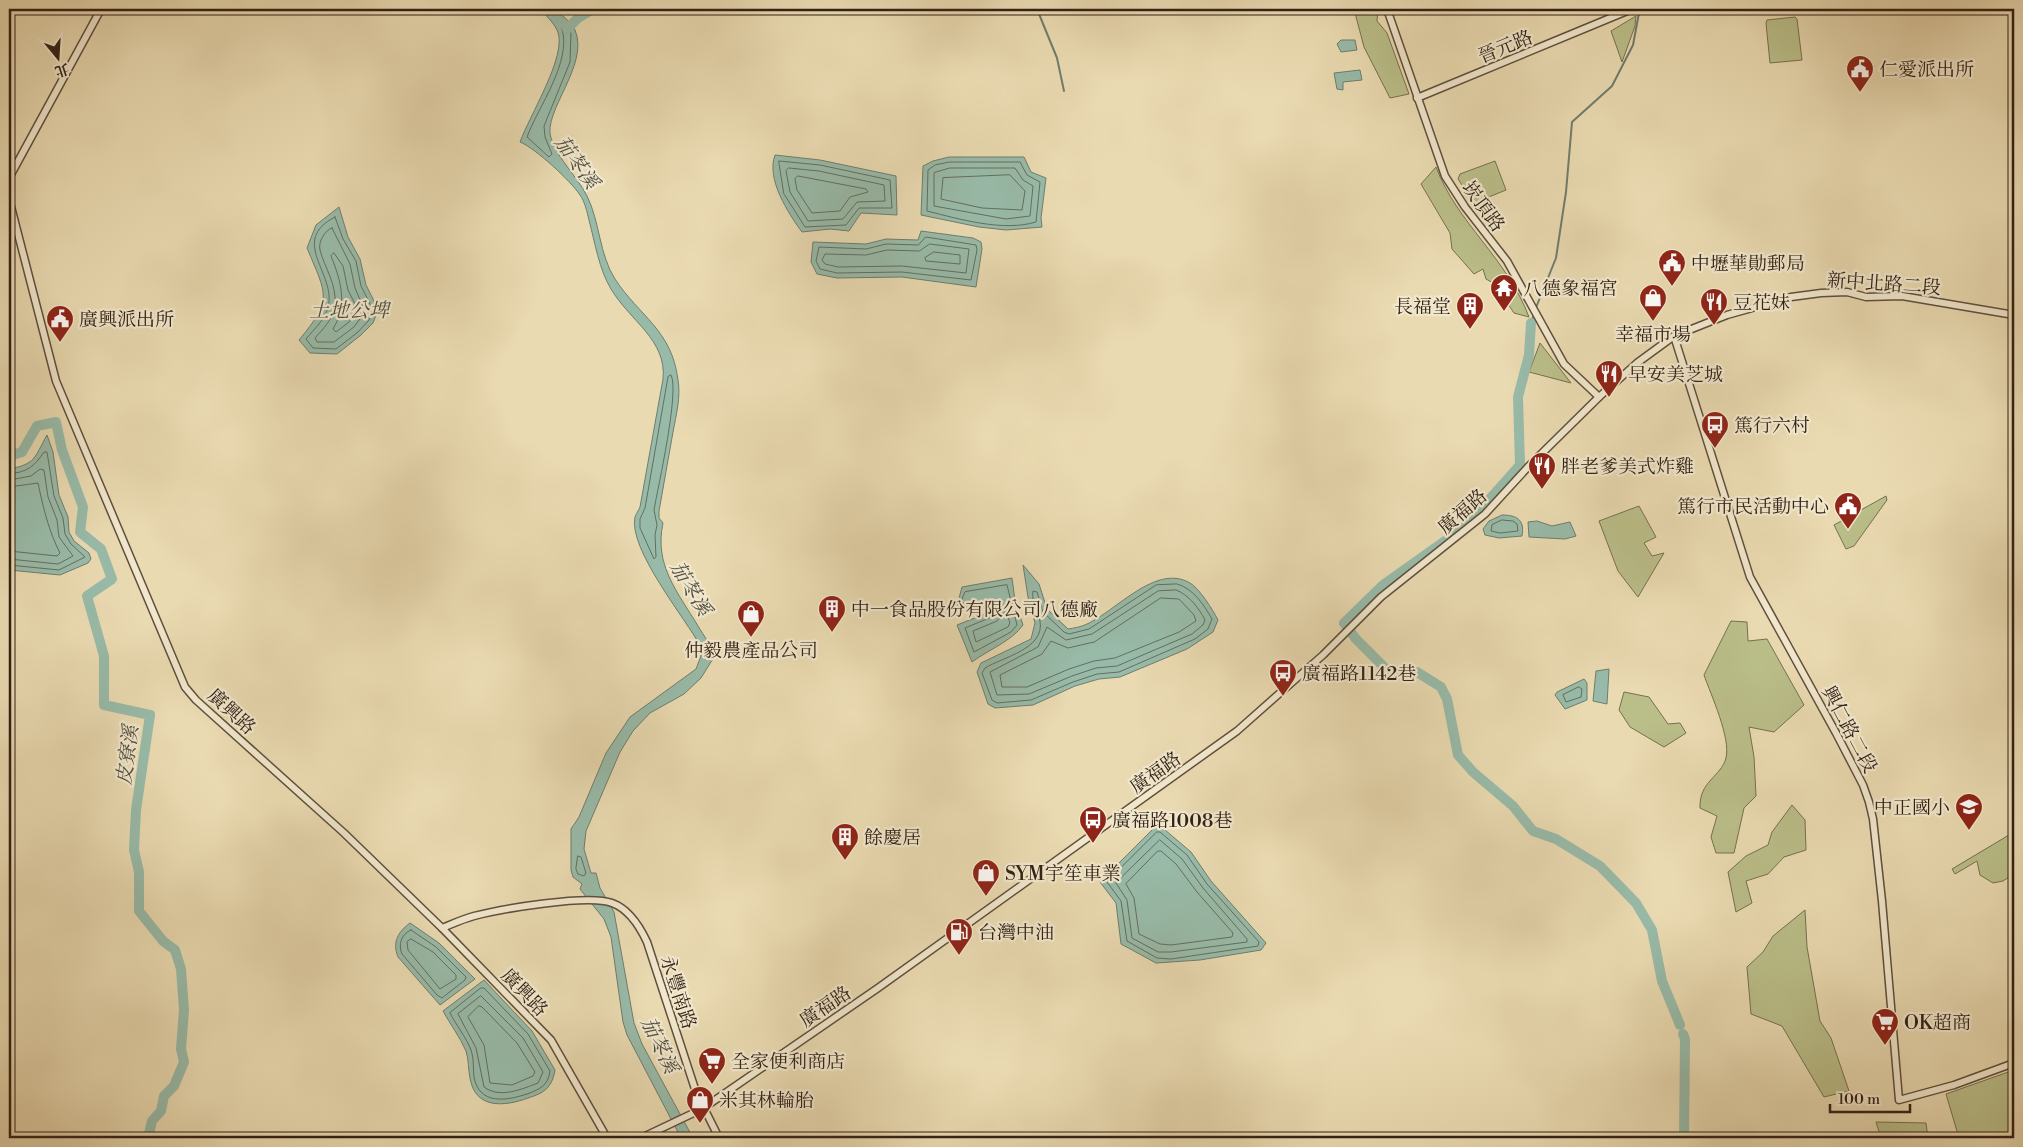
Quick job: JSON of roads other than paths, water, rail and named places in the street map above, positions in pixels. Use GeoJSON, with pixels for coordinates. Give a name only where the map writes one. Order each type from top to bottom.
{"type":"FeatureCollection","features":[{"type":"Feature","properties":{"kind":"street"},"geometry":{"type":"LineString","coordinates":[[9,178],[101,9]]}},
{"type":"Feature","properties":{"kind":"street","name":"崁頂路"},"geometry":{"type":"LineString","coordinates":[[1387,9],[1436,153],[1452,189],[1478,226],[1507,261],[1564,364],[1599,397]]}},
{"type":"Feature","properties":{"kind":"street","name":"晉元路"},"geometry":{"type":"LineString","coordinates":[[1417,98],[1632,9]]}},
{"type":"Feature","properties":{"kind":"street","name":"廣興路"},"geometry":{"type":"LineString","coordinates":[[9,199],[56,381],[185,687],[201,704],[344,833],[442,928],[550,1040],[607,1138]]}},
{"type":"Feature","properties":{"kind":"street","name":"新中北路二段"},"geometry":{"type":"LineString","coordinates":[[1599,397],[1637,363],[1674,336],[1727,314],[1790,297],[1847,292],[1866,297],[1902,296],[2014,315]]}},
{"type":"Feature","properties":{"kind":"street","name":"興仁路二段"},"geometry":{"type":"LineString","coordinates":[[1674,336],[1750,577],[1863,785],[1869,802],[1873,819],[1882,900],[1898,1100],[1954,1085],[2014,1063]]}},
{"type":"Feature","properties":{"kind":"street","name":"廣福路"},"geometry":{"type":"LineString","coordinates":[[641,1138],[702,1109],[878,988],[1237,731],[1276,699],[1380,597],[1485,514],[1528,467],[1599,397]]}},
{"type":"Feature","properties":{"kind":"street","name":"永豐南路"},"geometry":{"type":"LineString","coordinates":[[442,928],[474,916],[578,900],[605,901],[620,907],[640,928],[644,936],[702,1109],[719,1138]]}},
{"type":"Feature","properties":{"kind":"water"},"geometry":{"type":"Polygon","coordinates":[[[540,9],[554,9],[566,18],[575,30],[578,44],[572,73],[553,115],[550,127],[551,138],[554,146],[587,196],[595,216],[606,259],[615,279],[662,336],[675,363],[678,380],[678,406],[659,511],[659,518],[663,523],[662,552],[669,577],[711,648],[714,657],[701,678],[684,694],[650,713],[633,731],[620,752],[586,831],[584,849],[591,873],[596,873],[600,888],[614,912],[634,1023],[642,1044],[693,1138],[681,1138],[627,1035],[623,1022],[611,937],[604,919],[580,889],[582,884],[573,877],[571,870],[571,829],[579,817],[606,753],[630,717],[696,669],[701,656],[701,647],[649,565],[635,531],[635,517],[640,507],[663,379],[663,365],[659,353],[646,331],[611,289],[603,273],[586,207],[580,195],[552,166],[527,145],[520,142],[551,75],[559,48],[557,29],[540,9]]]}},
{"type":"Feature","properties":{"kind":"water"},"geometry":{"type":"Polygon","coordinates":[[[1341,40],[1355,40],[1357,50],[1341,52],[1337,44],[1341,40]]]}},
{"type":"Feature","properties":{"kind":"water"},"geometry":{"type":"Polygon","coordinates":[[[1360,70],[1362,80],[1343,82],[1343,90],[1337,89],[1334,73],[1360,70]]]}},
{"type":"Feature","properties":{"kind":"water"},"geometry":{"type":"Polygon","coordinates":[[[775,155],[820,160],[896,176],[897,215],[861,213],[849,231],[830,229],[802,232],[785,206],[776,185],[773,174],[775,155]]]}},
{"type":"Feature","properties":{"kind":"water"},"geometry":{"type":"Polygon","coordinates":[[[949,157],[1024,157],[1031,172],[1046,178],[1041,218],[1042,227],[1006,230],[979,227],[921,215],[923,166],[949,157]]]}},
{"type":"Feature","properties":{"kind":"water","name":"土地公埤"},"geometry":{"type":"Polygon","coordinates":[[[339,207],[348,237],[360,259],[366,285],[376,305],[377,313],[373,323],[337,354],[310,353],[299,340],[317,315],[322,306],[323,297],[319,277],[307,248],[316,225],[339,207]]]}},
{"type":"Feature","properties":{"kind":"water"},"geometry":{"type":"Polygon","coordinates":[[[921,231],[973,238],[981,242],[982,249],[976,287],[902,277],[837,278],[817,274],[811,262],[813,242],[866,244],[886,239],[918,240],[921,231]]]}},
{"type":"Feature","properties":{"kind":"water"},"geometry":{"type":"Polygon","coordinates":[[[47,435],[53,452],[59,495],[68,517],[69,532],[74,541],[89,553],[91,559],[88,563],[60,575],[9,570],[9,469],[24,465],[33,459],[47,435]]]}},
{"type":"Feature","properties":{"kind":"water"},"geometry":{"type":"Polygon","coordinates":[[[1502,515],[1516,517],[1521,522],[1522,536],[1499,538],[1485,535],[1483,529],[1489,521],[1502,515]]]}},
{"type":"Feature","properties":{"kind":"water"},"geometry":{"type":"Polygon","coordinates":[[[1537,521],[1552,526],[1570,522],[1576,536],[1565,539],[1529,537],[1528,522],[1537,521]]]}},
{"type":"Feature","properties":{"kind":"water"},"geometry":{"type":"Polygon","coordinates":[[[1023,565],[1039,584],[1047,609],[1068,629],[1080,627],[1098,618],[1150,584],[1164,579],[1177,578],[1190,583],[1197,589],[1218,620],[1213,632],[1187,649],[1120,677],[1099,679],[1075,686],[1033,705],[995,708],[988,704],[977,672],[981,663],[1031,639],[1035,623],[1028,597],[1023,565]]]}},
{"type":"Feature","properties":{"kind":"water"},"geometry":{"type":"Polygon","coordinates":[[[1012,578],[1015,601],[1023,625],[1013,636],[972,662],[957,625],[992,611],[990,605],[955,613],[962,587],[1012,578]]]}},
{"type":"Feature","properties":{"kind":"water"},"geometry":{"type":"Polygon","coordinates":[[[1609,669],[1607,704],[1593,701],[1596,671],[1609,669]]]}},
{"type":"Feature","properties":{"kind":"water"},"geometry":{"type":"Polygon","coordinates":[[[1584,679],[1587,683],[1587,700],[1565,709],[1555,695],[1557,692],[1584,679]]]}},
{"type":"Feature","properties":{"kind":"water"},"geometry":{"type":"Polygon","coordinates":[[[1158,824],[1191,852],[1211,881],[1266,943],[1261,950],[1200,960],[1156,963],[1121,944],[1116,903],[1100,882],[1158,824]]]}},
{"type":"Feature","properties":{"kind":"water"},"geometry":{"type":"Polygon","coordinates":[[[410,923],[439,943],[475,979],[440,1005],[398,957],[396,952],[397,938],[410,923]]]}},
{"type":"Feature","properties":{"kind":"water"},"geometry":{"type":"Polygon","coordinates":[[[484,980],[532,1031],[555,1070],[552,1081],[539,1094],[519,1101],[500,1104],[484,1100],[473,1088],[466,1051],[443,1011],[484,980]]]}},
{"type":"Feature","properties":{"kind":"waterway"},"geometry":{"type":"LineString","coordinates":[[567,29],[578,18],[593,9]]}},
{"type":"Feature","properties":{"kind":"waterway"},"geometry":{"type":"LineString","coordinates":[[1037,9],[1057,58],[1064,91]]}},
{"type":"Feature","properties":{"kind":"waterway"},"geometry":{"type":"LineString","coordinates":[[1535,310],[1556,258],[1566,192],[1572,122],[1612,86],[1633,45],[1639,13],[1636,9]]}},
{"type":"Feature","properties":{"kind":"waterway"},"geometry":{"type":"LineString","coordinates":[[1531,323],[1534,314]]}},
{"type":"Feature","properties":{"kind":"waterway"},"geometry":{"type":"LineString","coordinates":[[1531,323],[1529,355],[1518,397],[1520,465],[1466,526],[1383,585],[1344,623],[1356,639],[1387,670],[1417,672],[1441,687],[1447,699],[1458,755],[1473,772],[1513,806],[1533,831],[1556,839],[1600,866],[1636,903],[1652,930],[1662,981],[1680,1025]]}},
{"type":"Feature","properties":{"kind":"waterway","name":"皮寮溪"},"geometry":{"type":"LineString","coordinates":[[9,451],[13,455],[22,452],[37,426],[56,422],[62,450],[83,507],[80,532],[101,549],[112,579],[87,596],[104,656],[104,705],[150,715],[136,810],[134,850],[139,872],[139,911],[163,941],[175,950],[181,969],[184,1010],[181,1049],[184,1062],[174,1086],[164,1096],[161,1111],[152,1121],[148,1138]]}},
{"type":"Feature","properties":{"kind":"waterway"},"geometry":{"type":"LineString","coordinates":[[1683,1034],[1685,1039],[1684,1138]]}},
{"type":"Feature","properties":{"kind":"place","name":"仁愛派出所"},"geometry":{"type":"Point","coordinates":[1860,93]}},
{"type":"Feature","properties":{"kind":"place","name":"中壢華勛郵局"},"geometry":{"type":"Point","coordinates":[1672,287]}},
{"type":"Feature","properties":{"kind":"place","name":"八德象福宮"},"geometry":{"type":"Point","coordinates":[1504,312]}},
{"type":"Feature","properties":{"kind":"place","name":"幸福市場"},"geometry":{"type":"Point","coordinates":[1653,322]}},
{"type":"Feature","properties":{"kind":"place","name":"豆花妹"},"geometry":{"type":"Point","coordinates":[1714,326]}},
{"type":"Feature","properties":{"kind":"place","name":"長福堂"},"geometry":{"type":"Point","coordinates":[1470,330]}},
{"type":"Feature","properties":{"kind":"place","name":"廣興派出所"},"geometry":{"type":"Point","coordinates":[60,343]}},
{"type":"Feature","properties":{"kind":"place","name":"早安美芝城"},"geometry":{"type":"Point","coordinates":[1609,398]}},
{"type":"Feature","properties":{"kind":"place","name":"篤行六村"},"geometry":{"type":"Point","coordinates":[1715,449]}},
{"type":"Feature","properties":{"kind":"place","name":"胖老爹美式炸雞"},"geometry":{"type":"Point","coordinates":[1542,490]}},
{"type":"Feature","properties":{"kind":"place","name":"篤行市民活動中心"},"geometry":{"type":"Point","coordinates":[1848,530]}},
{"type":"Feature","properties":{"kind":"place","name":"中一食品股份有限公司八德廠"},"geometry":{"type":"Point","coordinates":[832,633]}},
{"type":"Feature","properties":{"kind":"place","name":"仲毅農產品公司"},"geometry":{"type":"Point","coordinates":[751,638]}},
{"type":"Feature","properties":{"kind":"place","name":"廣福路1142巷"},"geometry":{"type":"Point","coordinates":[1283,697]}},
{"type":"Feature","properties":{"kind":"place","name":"中正國小"},"geometry":{"type":"Point","coordinates":[1969,831]}},
{"type":"Feature","properties":{"kind":"place","name":"廣福路1008巷"},"geometry":{"type":"Point","coordinates":[1093,844]}},
{"type":"Feature","properties":{"kind":"place","name":"餘慶居"},"geometry":{"type":"Point","coordinates":[845,861]}},
{"type":"Feature","properties":{"kind":"place","name":"SYM宇笙車業"},"geometry":{"type":"Point","coordinates":[986,897]}},
{"type":"Feature","properties":{"kind":"place","name":"台灣中油"},"geometry":{"type":"Point","coordinates":[959,956]}},
{"type":"Feature","properties":{"kind":"place","name":"OK超商"},"geometry":{"type":"Point","coordinates":[1885,1046]}},
{"type":"Feature","properties":{"kind":"place","name":"全家便利商店"},"geometry":{"type":"Point","coordinates":[712,1085]}},
{"type":"Feature","properties":{"kind":"place","name":"米其林輪胎"},"geometry":{"type":"Point","coordinates":[700,1124]}},
{"type":"Feature","properties":{"kind":"water label","name":"茄苳溪"},"geometry":{"type":"Point","coordinates":[577,162]}},
{"type":"Feature","properties":{"kind":"water label","name":"茄苳溪"},"geometry":{"type":"Point","coordinates":[691,588]}},
{"type":"Feature","properties":{"kind":"water label","name":"茄苳溪"},"geometry":{"type":"Point","coordinates":[660,1045]}}]}
